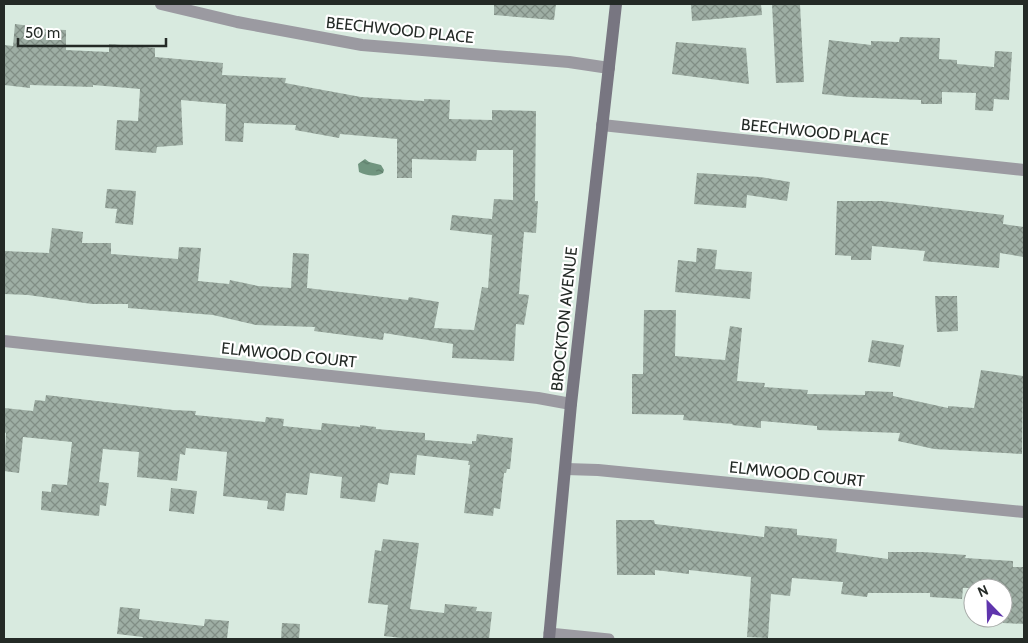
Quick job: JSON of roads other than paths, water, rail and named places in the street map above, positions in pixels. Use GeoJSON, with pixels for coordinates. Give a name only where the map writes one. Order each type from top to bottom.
{"type":"FeatureCollection","features":[{"type":"Feature","properties":{"kind":"main road","name":"BROCKTON AVENUE"},"geometry":{"type":"LineString","coordinates":[[549,636],[571,404],[616,4]]}},
{"type":"Feature","properties":{"kind":"street","name":"BEECHWOOD PLACE"},"geometry":{"type":"LineString","coordinates":[[161,4],[237,22],[362,45],[573,62],[609,68]]}},
{"type":"Feature","properties":{"kind":"street","name":"BEECHWOOD PLACE"},"geometry":{"type":"LineString","coordinates":[[602,125],[1024,170]]}},
{"type":"Feature","properties":{"kind":"street","name":"ELMWOOD COURT"},"geometry":{"type":"LineString","coordinates":[[4,342],[538,398],[571,404]]}},
{"type":"Feature","properties":{"kind":"street","name":"ELMWOOD COURT"},"geometry":{"type":"LineString","coordinates":[[566,469],[598,470],[1024,512]]}},
{"type":"Feature","properties":{"kind":"lane"},"geometry":{"type":"LineString","coordinates":[[549,636],[609,639]]}},
{"type":"Feature","properties":{"kind":"water"},"geometry":{"type":"Polygon","coordinates":[[[365,159],[381,165],[384,170],[383,173],[371,175],[359,172],[358,164],[365,159]]]}}]}
